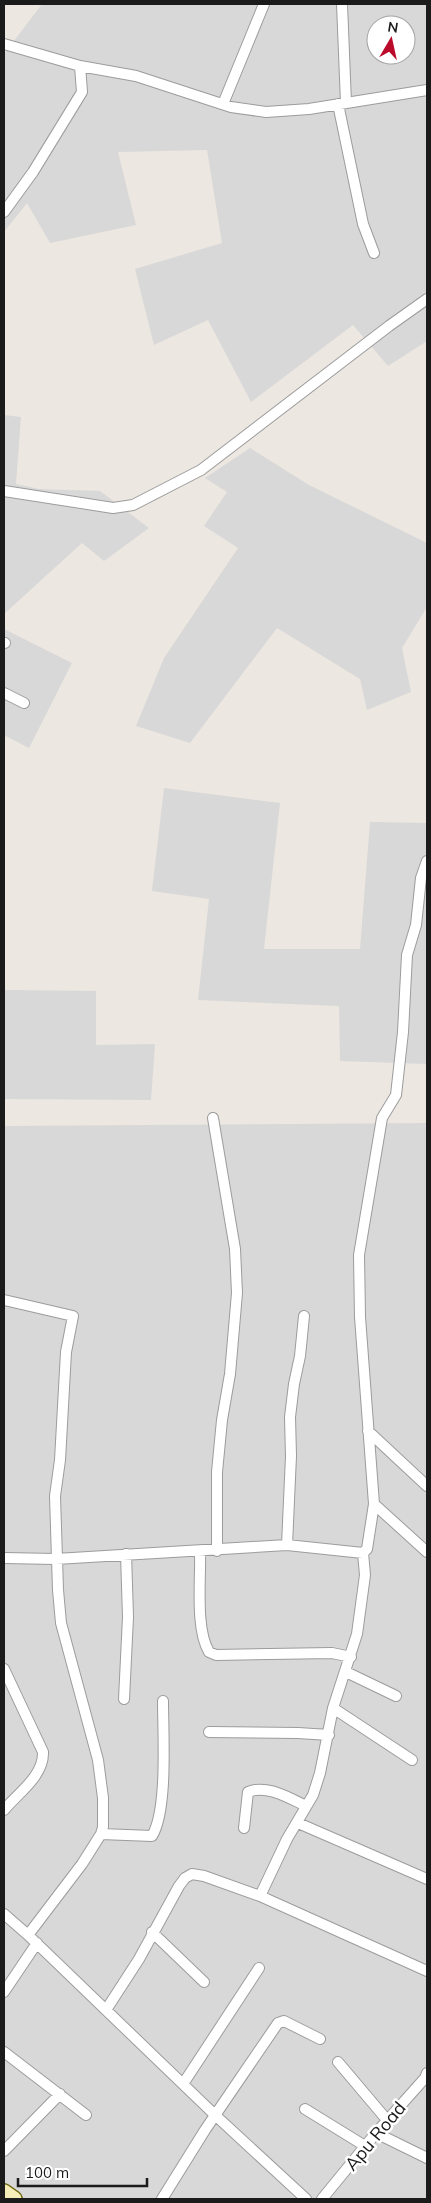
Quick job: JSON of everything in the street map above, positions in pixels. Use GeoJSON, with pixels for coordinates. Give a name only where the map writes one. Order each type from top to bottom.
{"type":"FeatureCollection","features":[{"type":"Feature","properties":{"kind":"street"},"geometry":{"type":"LineString","coordinates":[[224,104],[264,4]]}},
{"type":"Feature","properties":{"kind":"street"},"geometry":{"type":"LineString","coordinates":[[342,4],[342,104],[363,224],[374,253]]}},
{"type":"Feature","properties":{"kind":"street"},"geometry":{"type":"LineString","coordinates":[[4,44],[80,66],[136,76],[224,104],[266,112],[342,104],[427,90]]}},
{"type":"Feature","properties":{"kind":"street"},"geometry":{"type":"LineString","coordinates":[[4,212],[33,172],[82,92],[80,66]]}},
{"type":"Feature","properties":{"kind":"street"},"geometry":{"type":"LineString","coordinates":[[4,491],[113,508],[133,505],[200,470],[427,299]]}},
{"type":"Feature","properties":{"kind":"street"},"geometry":{"type":"LineString","coordinates":[[4,693],[24,703]]}},
{"type":"Feature","properties":{"kind":"street"},"geometry":{"type":"LineString","coordinates":[[260,1896],[287,1839],[298,1823],[312,1795],[320,1773],[333,1708],[358,1634],[365,1575],[363,1553],[367,1549],[374,1504],[360,1317],[359,1255],[382,1118],[396,1096],[403,1032],[407,955],[416,925],[421,878],[427,860]]}},
{"type":"Feature","properties":{"kind":"street"},"geometry":{"type":"LineString","coordinates":[[213,1118],[235,1249],[236,1293],[230,1374],[222,1420],[217,1472],[216,1551]]}},
{"type":"Feature","properties":{"kind":"street"},"geometry":{"type":"LineString","coordinates":[[4,1300],[73,1316],[66,1352],[60,1460],[55,1496],[56,1558],[61,1623],[98,1760],[103,1798],[101,1834],[28,1935]]}},
{"type":"Feature","properties":{"kind":"street"},"geometry":{"type":"LineString","coordinates":[[287,1545],[291,1456],[290,1417],[300,1356],[304,1316]]}},
{"type":"Feature","properties":{"kind":"street"},"geometry":{"type":"LineString","coordinates":[[368,1432],[427,1486]]}},
{"type":"Feature","properties":{"kind":"street"},"geometry":{"type":"LineString","coordinates":[[374,1504],[427,1552]]}},
{"type":"Feature","properties":{"kind":"street"},"geometry":{"type":"LineString","coordinates":[[4,1558],[56,1558],[200,1552],[287,1545],[363,1553]]}},
{"type":"Feature","properties":{"kind":"street"},"geometry":{"type":"LineString","coordinates":[[200,1552],[201,1622],[205,1645],[209,1652],[216,1655],[326,1652],[351,1657]]}},
{"type":"Feature","properties":{"kind":"street"},"geometry":{"type":"LineString","coordinates":[[124,1699],[128,1617],[126,1554]]}},
{"type":"Feature","properties":{"kind":"street"},"geometry":{"type":"LineString","coordinates":[[4,1669],[44,1752],[44,1763],[35,1776],[4,1810]]}},
{"type":"Feature","properties":{"kind":"street"},"geometry":{"type":"LineString","coordinates":[[346,1672],[396,1696]]}},
{"type":"Feature","properties":{"kind":"street"},"geometry":{"type":"LineString","coordinates":[[101,1834],[141,1837],[152,1836],[155,1831],[161,1804],[163,1701]]}},
{"type":"Feature","properties":{"kind":"street"},"geometry":{"type":"LineString","coordinates":[[333,1708],[412,1760]]}},
{"type":"Feature","properties":{"kind":"street"},"geometry":{"type":"LineString","coordinates":[[209,1732],[329,1735]]}},
{"type":"Feature","properties":{"kind":"street"},"geometry":{"type":"LineString","coordinates":[[244,1828],[248,1792],[256,1789],[284,1796],[306,1806]]}},
{"type":"Feature","properties":{"kind":"street"},"geometry":{"type":"LineString","coordinates":[[298,1823],[427,1878]]}},
{"type":"Feature","properties":{"kind":"street"},"geometry":{"type":"LineString","coordinates":[[106,2010],[140,1959],[152,1932],[179,1886],[185,1878],[192,1874],[204,1876],[260,1896],[427,1972]]}},
{"type":"Feature","properties":{"kind":"street"},"geometry":{"type":"LineString","coordinates":[[4,1914],[37,1943],[215,2116],[306,2199]]}},
{"type":"Feature","properties":{"kind":"street"},"geometry":{"type":"LineString","coordinates":[[152,1932],[204,1982]]}},
{"type":"Feature","properties":{"kind":"street"},"geometry":{"type":"LineString","coordinates":[[4,1992],[37,1943]]}},
{"type":"Feature","properties":{"kind":"street"},"geometry":{"type":"LineString","coordinates":[[183,2084],[259,1968]]}},
{"type":"Feature","properties":{"kind":"street"},"geometry":{"type":"LineString","coordinates":[[162,2199],[278,2023],[284,2021],[320,2039]]}},
{"type":"Feature","properties":{"kind":"street"},"geometry":{"type":"LineString","coordinates":[[4,2052],[86,2116]]}},
{"type":"Feature","properties":{"kind":"street"},"geometry":{"type":"LineString","coordinates":[[338,2062],[387,2120]]}},
{"type":"Feature","properties":{"kind":"street","name":"Apu Road"},"geometry":{"type":"LineString","coordinates":[[322,2199],[387,2120],[425,2078],[427,2073]]}},
{"type":"Feature","properties":{"kind":"street"},"geometry":{"type":"LineString","coordinates":[[4,2151],[60,2094]]}},
{"type":"Feature","properties":{"kind":"street"},"geometry":{"type":"LineString","coordinates":[[305,2109],[365,2146]]}},
{"type":"Feature","properties":{"kind":"street"},"geometry":{"type":"LineString","coordinates":[[376,2133],[427,2158]]}},
{"type":"Feature","properties":{"kind":"street"},"geometry":{"type":"LineString","coordinates":[[4,2192],[14,2199]]}},
{"type":"Feature","properties":{"kind":"shaded area"},"geometry":{"type":"Polygon","coordinates":[[[42,4],[427,4],[427,341],[388,366],[353,325],[251,402],[208,320],[154,345],[135,269],[222,243],[207,150],[118,152],[136,225],[50,243],[27,203],[4,232],[4,54],[42,4]]]}},
{"type":"Feature","properties":{"kind":"shaded area"},"geometry":{"type":"Polygon","coordinates":[[[4,415],[21,417],[16,484],[39,489],[100,491],[149,528],[104,561],[82,543],[4,614],[4,415]]]}},
{"type":"Feature","properties":{"kind":"shaded area"},"geometry":{"type":"Polygon","coordinates":[[[250,448],[309,485],[427,543],[427,607],[402,648],[411,692],[367,710],[360,679],[277,628],[190,743],[136,726],[164,658],[238,548],[204,526],[227,492],[205,478],[250,448]]]}},
{"type":"Feature","properties":{"kind":"shaded area"},"geometry":{"type":"Polygon","coordinates":[[[4,629],[72,663],[29,748],[4,735],[4,629]]]}},
{"type":"Feature","properties":{"kind":"shaded area"},"geometry":{"type":"Polygon","coordinates":[[[164,788],[280,803],[264,949],[360,949],[370,822],[427,823],[427,1064],[340,1061],[339,1006],[198,1000],[209,899],[152,891],[164,788]]]}},
{"type":"Feature","properties":{"kind":"shaded area"},"geometry":{"type":"Polygon","coordinates":[[[4,990],[96,991],[96,1045],[155,1044],[151,1100],[4,1099],[4,990]]]}},
{"type":"Feature","properties":{"kind":"shaded area"},"geometry":{"type":"Polygon","coordinates":[[[427,1123],[427,2199],[4,2199],[4,1126],[427,1123]]]}}]}
